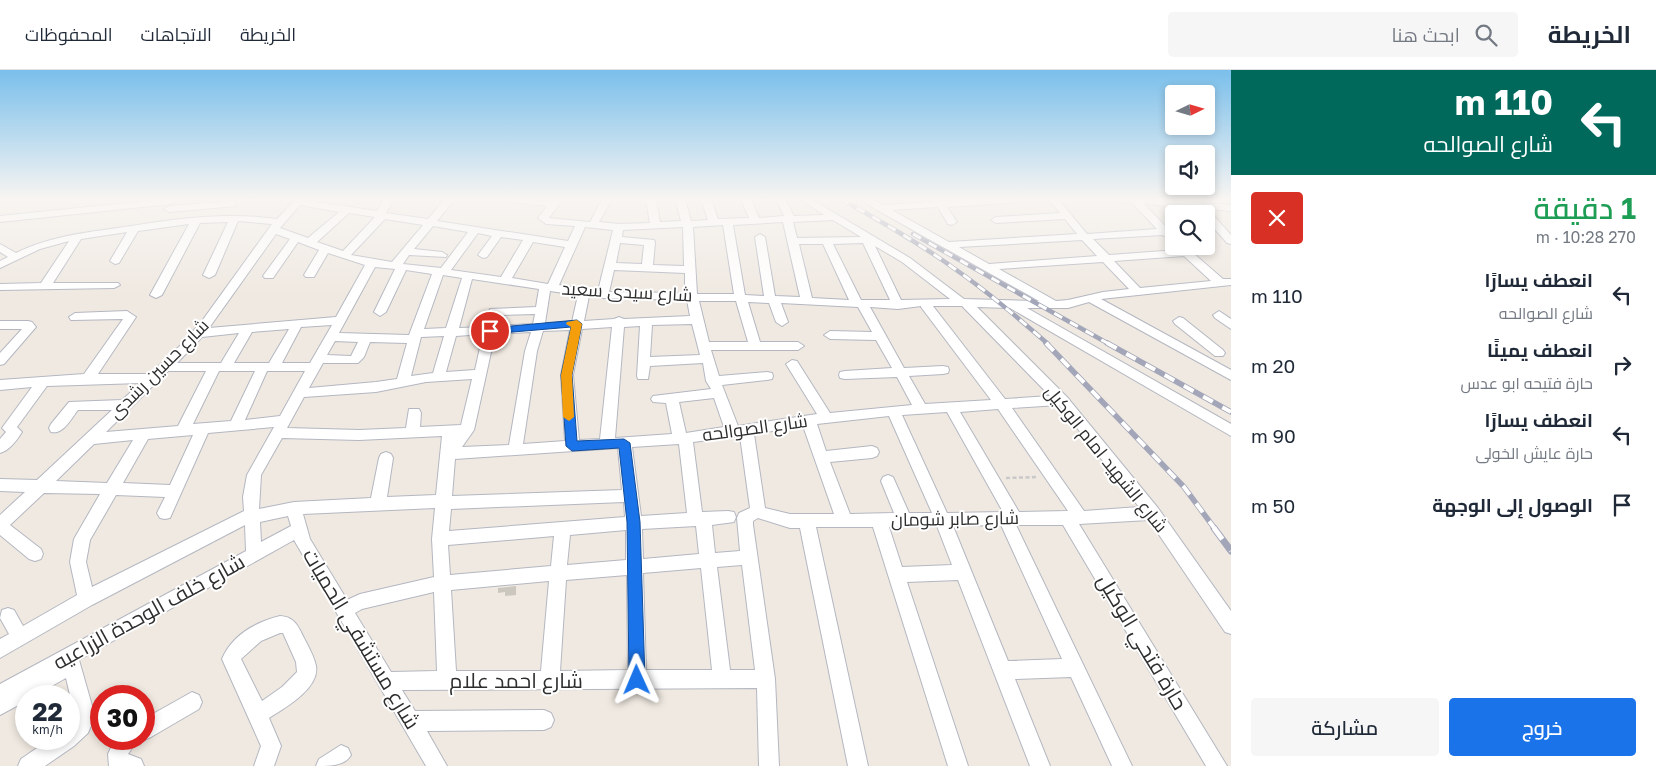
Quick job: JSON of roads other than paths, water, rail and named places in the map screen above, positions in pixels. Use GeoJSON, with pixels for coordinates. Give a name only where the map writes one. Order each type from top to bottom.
{"type":"FeatureCollection","features":[{"type":"Feature","properties":{"kind":"street","name":"شارع سيدى سعيد"},"geometry":{"type":"LineString","coordinates":[[15,257],[36,247],[78,236],[110,231]]}},
{"type":"Feature","properties":{"kind":"street"},"geometry":{"type":"LineString","coordinates":[[115,261],[133,231]]}},
{"type":"Feature","properties":{"kind":"street"},"geometry":{"type":"LineString","coordinates":[[156,295],[190,231]]}},
{"type":"Feature","properties":{"kind":"street"},"geometry":{"type":"LineString","coordinates":[[209,275],[229,231]]}},
{"type":"Feature","properties":{"kind":"street","name":"شارع حسين رشدى"},"geometry":{"type":"LineString","coordinates":[[0,525],[198,333],[272,231]]}},
{"type":"Feature","properties":{"kind":"street","name":"شارع سيدى سعيد"},"geometry":{"type":"LineString","coordinates":[[285,231],[296,238],[325,249],[372,264],[468,275],[603,295],[692,296],[898,305],[961,302]]}},
{"type":"Feature","properties":{"kind":"street"},"geometry":{"type":"LineString","coordinates":[[309,243],[322,231]]}},
{"type":"Feature","properties":{"kind":"street"},"geometry":{"type":"LineString","coordinates":[[344,256],[366,231]]}},
{"type":"Feature","properties":{"kind":"street"},"geometry":{"type":"LineString","coordinates":[[380,312],[399,267],[407,252],[423,231]]}},
{"type":"Feature","properties":{"kind":"street"},"geometry":{"type":"LineString","coordinates":[[403,382],[415,336],[442,272],[473,231]]}},
{"type":"Feature","properties":{"kind":"street"},"geometry":{"type":"LineString","coordinates":[[483,231],[572,245]]}},
{"type":"Feature","properties":{"kind":"street"},"geometry":{"type":"LineString","coordinates":[[515,449],[541,310],[548,287],[578,231]]}},
{"type":"Feature","properties":{"kind":"street"},"geometry":{"type":"LineString","coordinates":[[603,295],[617,231]]}},
{"type":"Feature","properties":{"kind":"street"},"geometry":{"type":"LineString","coordinates":[[687,231],[692,296],[703,346],[716,387],[740,431],[758,512],[750,514],[745,518],[766,679],[769,766]]}},
{"type":"Feature","properties":{"kind":"street"},"geometry":{"type":"LineString","coordinates":[[730,231],[740,298],[755,346]]}},
{"type":"Feature","properties":{"kind":"street"},"geometry":{"type":"LineString","coordinates":[[791,231],[807,301]]}},
{"type":"Feature","properties":{"kind":"street","name":"شارع الشهيد امام الوكيل"},"geometry":{"type":"LineString","coordinates":[[858,231],[906,260],[961,302],[1062,400],[1153,513],[1231,626]]}},
{"type":"Feature","properties":{"kind":"street"},"geometry":{"type":"LineString","coordinates":[[922,231],[1054,304]]}},
{"type":"Feature","properties":{"kind":"street"},"geometry":{"type":"LineString","coordinates":[[1004,231],[1010,240]]}},
{"type":"Feature","properties":{"kind":"street"},"geometry":{"type":"LineString","coordinates":[[1080,231],[1137,291]]}},
{"type":"Feature","properties":{"kind":"street"},"geometry":{"type":"LineString","coordinates":[[1222,231],[1231,241]]}},
{"type":"Feature","properties":{"kind":"street"},"geometry":{"type":"LineString","coordinates":[[946,245],[1165,232]]}},
{"type":"Feature","properties":{"kind":"street"},"geometry":{"type":"LineString","coordinates":[[483,255],[498,234]]}},
{"type":"Feature","properties":{"kind":"street"},"geometry":{"type":"LineString","coordinates":[[45,286],[78,236]]}},
{"type":"Feature","properties":{"kind":"street"},"geometry":{"type":"LineString","coordinates":[[760,237],[771,299],[782,322]]}},
{"type":"Feature","properties":{"kind":"street"},"geometry":{"type":"LineString","coordinates":[[269,276],[296,238]]}},
{"type":"Feature","properties":{"kind":"street"},"geometry":{"type":"LineString","coordinates":[[505,280],[530,238]]}},
{"type":"Feature","properties":{"kind":"street"},"geometry":{"type":"LineString","coordinates":[[616,240],[650,242],[647,269]]}},
{"type":"Feature","properties":{"kind":"street"},"geometry":{"type":"LineString","coordinates":[[792,241],[871,240],[898,305]]}},
{"type":"Feature","properties":{"kind":"street"},"geometry":{"type":"LineString","coordinates":[[827,241],[859,304],[880,336],[922,410]]}},
{"type":"Feature","properties":{"kind":"street"},"geometry":{"type":"LineString","coordinates":[[0,247],[15,257],[0,265]]}},
{"type":"Feature","properties":{"kind":"street"},"geometry":{"type":"LineString","coordinates":[[310,275],[325,249]]}},
{"type":"Feature","properties":{"kind":"street"},"geometry":{"type":"LineString","coordinates":[[407,252],[442,255]]}},
{"type":"Feature","properties":{"kind":"street"},"geometry":{"type":"LineString","coordinates":[[986,267],[1106,259],[1165,252]]}},
{"type":"Feature","properties":{"kind":"street"},"geometry":{"type":"LineString","coordinates":[[1189,255],[1231,291]]}},
{"type":"Feature","properties":{"kind":"street"},"geometry":{"type":"LineString","coordinates":[[0,705],[253,560],[251,486],[254,475],[372,264]]}},
{"type":"Feature","properties":{"kind":"street"},"geometry":{"type":"LineString","coordinates":[[609,266],[663,269],[664,276],[690,274]]}},
{"type":"Feature","properties":{"kind":"street"},"geometry":{"type":"LineString","coordinates":[[438,378],[468,275]]}},
{"type":"Feature","properties":{"kind":"street"},"geometry":{"type":"LineString","coordinates":[[961,302],[1054,304],[1080,302],[1090,298],[1137,291],[1224,283]]}},
{"type":"Feature","properties":{"kind":"street"},"geometry":{"type":"LineString","coordinates":[[0,287],[114,285]]}},
{"type":"Feature","properties":{"kind":"street"},"geometry":{"type":"LineString","coordinates":[[572,446],[567,375],[584,292]]}},
{"type":"Feature","properties":{"kind":"street"},"geometry":{"type":"LineString","coordinates":[[961,302],[974,298],[1042,297]]}},
{"type":"Feature","properties":{"kind":"street"},"geometry":{"type":"LineString","coordinates":[[1090,298],[1231,376]]}},
{"type":"Feature","properties":{"kind":"street","name":"حارة فتحي الوكيل"},"geometry":{"type":"LineString","coordinates":[[925,304],[1002,404],[1052,477],[1217,766]]}},
{"type":"Feature","properties":{"kind":"street"},"geometry":{"type":"LineString","coordinates":[[1013,304],[1231,431]]}},
{"type":"Feature","properties":{"kind":"street"},"geometry":{"type":"LineString","coordinates":[[447,454],[459,442],[467,430],[494,312],[541,310]]}},
{"type":"Feature","properties":{"kind":"street"},"geometry":{"type":"LineString","coordinates":[[74,317],[127,315],[130,317],[88,378]]}},
{"type":"Feature","properties":{"kind":"street"},"geometry":{"type":"LineString","coordinates":[[1219,315],[1231,325]]}},
{"type":"Feature","properties":{"kind":"street"},"geometry":{"type":"LineString","coordinates":[[198,333],[342,320]]}},
{"type":"Feature","properties":{"kind":"street"},"geometry":{"type":"LineString","coordinates":[[332,337],[415,336],[619,321],[697,320]]}},
{"type":"Feature","properties":{"kind":"street"},"geometry":{"type":"LineString","coordinates":[[1179,320],[1225,352]]}},
{"type":"Feature","properties":{"kind":"street"},"geometry":{"type":"LineString","coordinates":[[607,444],[619,321]]}},
{"type":"Feature","properties":{"kind":"street"},"geometry":{"type":"LineString","coordinates":[[646,321],[644,369],[707,359]]}},
{"type":"Feature","properties":{"kind":"street"},"geometry":{"type":"LineString","coordinates":[[236,425],[268,367],[298,324]]}},
{"type":"Feature","properties":{"kind":"street"},"geometry":{"type":"LineString","coordinates":[[0,325],[28,325],[30,327],[0,361]]}},
{"type":"Feature","properties":{"kind":"street"},"geometry":{"type":"LineString","coordinates":[[183,430],[220,367],[248,328]]}},
{"type":"Feature","properties":{"kind":"street"},"geometry":{"type":"LineString","coordinates":[[830,335],[880,336]]}},
{"type":"Feature","properties":{"kind":"street"},"geometry":{"type":"LineString","coordinates":[[164,367],[268,367],[354,360],[358,357],[365,338]]}},
{"type":"Feature","properties":{"kind":"street"},"geometry":{"type":"LineString","coordinates":[[703,346],[798,346]]}},
{"type":"Feature","properties":{"kind":"street"},"geometry":{"type":"LineString","coordinates":[[1195,356],[1225,352]]}},
{"type":"Feature","properties":{"kind":"street"},"geometry":{"type":"LineString","coordinates":[[792,364],[826,418]]}},
{"type":"Feature","properties":{"kind":"street"},"geometry":{"type":"LineString","coordinates":[[845,375],[943,370]]}},
{"type":"Feature","properties":{"kind":"street"},"geometry":{"type":"LineString","coordinates":[[300,393],[376,387],[403,382],[481,374]]}},
{"type":"Feature","properties":{"kind":"street"},"geometry":{"type":"LineString","coordinates":[[722,680],[708,560],[683,439],[665,399],[767,376]]}},
{"type":"Feature","properties":{"kind":"street"},"geometry":{"type":"LineString","coordinates":[[0,386],[88,378],[153,378]]}},
{"type":"Feature","properties":{"kind":"street"},"geometry":{"type":"LineString","coordinates":[[0,448],[43,382]]}},
{"type":"Feature","properties":{"kind":"street","name":"شارع الصوالحه"},"geometry":{"type":"LineString","coordinates":[[447,454],[683,439],[826,418],[1062,400]]}},
{"type":"Feature","properties":{"kind":"street"},"geometry":{"type":"LineString","coordinates":[[56,428],[74,405],[124,405]]}},
{"type":"Feature","properties":{"kind":"street"},"geometry":{"type":"LineString","coordinates":[[951,408],[992,479],[1075,668],[1122,766]]}},
{"type":"Feature","properties":{"kind":"street"},"geometry":{"type":"LineString","coordinates":[[893,412],[942,518],[1040,766]]}},
{"type":"Feature","properties":{"kind":"street"},"geometry":{"type":"LineString","coordinates":[[412,433],[414,414]]}},
{"type":"Feature","properties":{"kind":"street"},"geometry":{"type":"LineString","coordinates":[[808,420],[844,520]]}},
{"type":"Feature","properties":{"kind":"street"},"geometry":{"type":"LineString","coordinates":[[89,439],[285,421]]}},
{"type":"Feature","properties":{"kind":"street"},"geometry":{"type":"LineString","coordinates":[[165,513],[204,428]]}},
{"type":"Feature","properties":{"kind":"street"},"geometry":{"type":"LineString","coordinates":[[278,434],[359,435],[467,430]]}},
{"type":"Feature","properties":{"kind":"street"},"geometry":{"type":"LineString","coordinates":[[447,681],[440,539],[450,431]]}},
{"type":"Feature","properties":{"kind":"street"},"geometry":{"type":"LineString","coordinates":[[86,599],[78,562],[79,550],[89,526],[144,434]]}},
{"type":"Feature","properties":{"kind":"street"},"geometry":{"type":"LineString","coordinates":[[624,443],[634,522],[637,680]]}},
{"type":"Feature","properties":{"kind":"street"},"geometry":{"type":"LineString","coordinates":[[821,457],[872,452]]}},
{"type":"Feature","properties":{"kind":"street"},"geometry":{"type":"LineString","coordinates":[[378,504],[386,458]]}},
{"type":"Feature","properties":{"kind":"street"},"geometry":{"type":"LineString","coordinates":[[888,481],[904,519]]}},
{"type":"Feature","properties":{"kind":"street"},"geometry":{"type":"LineString","coordinates":[[0,485],[175,491]]}},
{"type":"Feature","properties":{"kind":"street"},"geometry":{"type":"LineString","coordinates":[[0,649],[86,599],[252,515],[294,508],[630,496]]}},
{"type":"Feature","properties":{"kind":"street","name":"شارع مستشفي الحميات"},"geometry":{"type":"LineString","coordinates":[[294,508],[302,541],[437,766]]}},
{"type":"Feature","properties":{"kind":"street","name":"شارع صابر شومان"},"geometry":{"type":"LineString","coordinates":[[758,512],[790,521],[1074,518],[1153,513]]}},
{"type":"Feature","properties":{"kind":"street"},"geometry":{"type":"LineString","coordinates":[[440,539],[562,530],[634,522],[728,517]]}},
{"type":"Feature","properties":{"kind":"street"},"geometry":{"type":"LineString","coordinates":[[880,520],[958,766]]}},
{"type":"Feature","properties":{"kind":"street"},"geometry":{"type":"LineString","coordinates":[[807,521],[858,766]]}},
{"type":"Feature","properties":{"kind":"street"},"geometry":{"type":"LineString","coordinates":[[0,525],[35,554]]}},
{"type":"Feature","properties":{"kind":"street","name":"شارع خلف الوحدة الزراعيه"},"geometry":{"type":"LineString","coordinates":[[0,694],[253,560],[298,530]]}},
{"type":"Feature","properties":{"kind":"street"},"geometry":{"type":"LineString","coordinates":[[550,680],[562,530]]}},
{"type":"Feature","properties":{"kind":"street"},"geometry":{"type":"LineString","coordinates":[[343,610],[360,602],[442,583],[749,557]]}},
{"type":"Feature","properties":{"kind":"street"},"geometry":{"type":"LineString","coordinates":[[897,575],[962,572]]}},
{"type":"Feature","properties":{"kind":"street"},"geometry":{"type":"LineString","coordinates":[[8,616],[20,637]]}},
{"type":"Feature","properties":{"kind":"street"},"geometry":{"type":"LineString","coordinates":[[258,714],[297,687],[306,676],[307,667],[289,627],[286,625],[273,626],[237,647],[232,654],[231,663],[258,714],[271,746],[264,766]]}},
{"type":"Feature","properties":{"kind":"street"},"geometry":{"type":"LineString","coordinates":[[72,665],[77,685]]}},
{"type":"Feature","properties":{"kind":"street"},"geometry":{"type":"LineString","coordinates":[[1001,670],[1075,668]]}},
{"type":"Feature","properties":{"kind":"street","name":"شارع احمد علام"},"geometry":{"type":"LineString","coordinates":[[386,681],[766,679]]}},
{"type":"Feature","properties":{"kind":"street"},"geometry":{"type":"LineString","coordinates":[[80,696],[85,716],[80,727]]}},
{"type":"Feature","properties":{"kind":"street"},"geometry":{"type":"LineString","coordinates":[[155,724],[192,702]]}},
{"type":"Feature","properties":{"kind":"street"},"geometry":{"type":"LineString","coordinates":[[410,721],[544,720]]}},
{"type":"Feature","properties":{"kind":"street"},"geometry":{"type":"LineString","coordinates":[[28,766],[51,750]]}},
{"type":"Feature","properties":{"kind":"street"},"geometry":{"type":"LineString","coordinates":[[120,750],[118,753],[119,766],[128,764],[134,766]]}},
{"type":"Feature","properties":{"kind":"railway"},"geometry":{"type":"LineString","coordinates":[[898,231],[941,259],[991,296],[1048,344]]}},
{"type":"Feature","properties":{"kind":"railway"},"geometry":{"type":"LineString","coordinates":[[913,234],[1109,344]]}},
{"type":"Feature","properties":{"kind":"railway"},"geometry":{"type":"LineString","coordinates":[[1046,343],[1184,487],[1215,529]]}},
{"type":"Feature","properties":{"kind":"railway"},"geometry":{"type":"LineString","coordinates":[[1107,343],[1231,412]]}},
{"type":"Feature","properties":{"kind":"railway"},"geometry":{"type":"LineString","coordinates":[[1214,528],[1231,551]]}}]}
